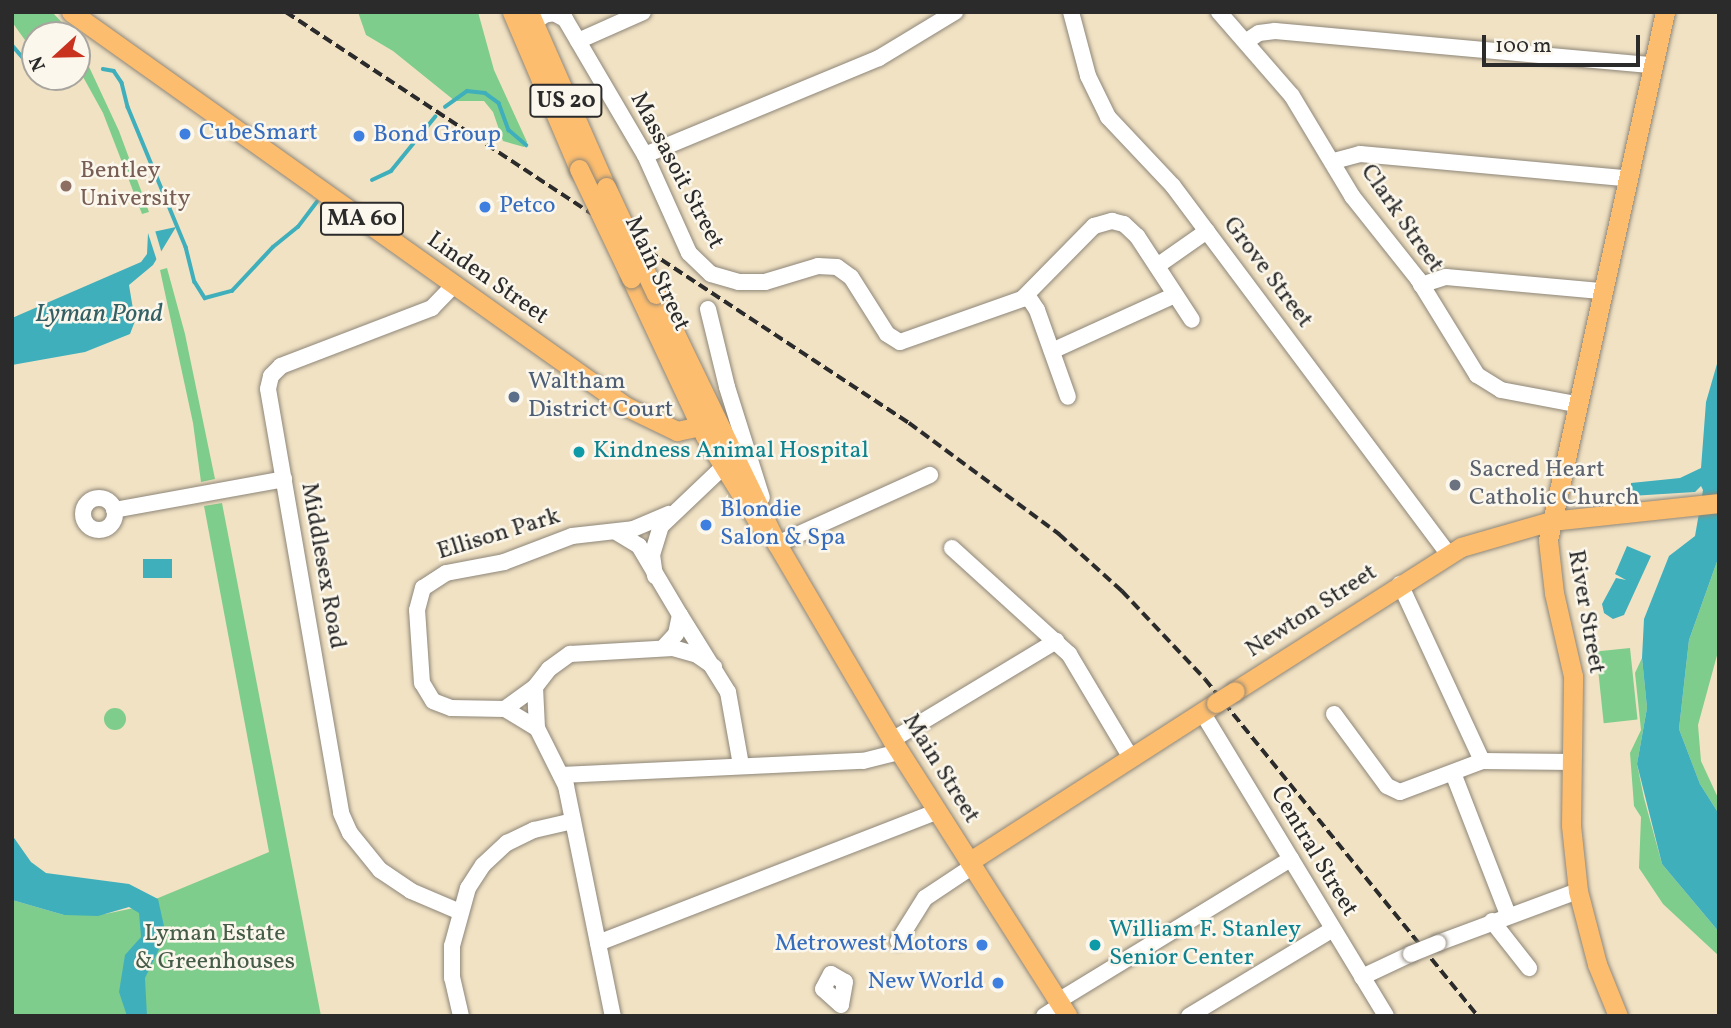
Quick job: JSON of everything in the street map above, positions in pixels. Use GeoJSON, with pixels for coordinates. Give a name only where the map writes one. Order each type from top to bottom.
{"type":"FeatureCollection","features":[{"type":"Feature","properties":{"kind":"main road","name":"Linden Street"},"geometry":{"type":"LineString","coordinates":[[71,12],[634,412],[677,431],[708,425]]}},
{"type":"Feature","properties":{"kind":"main road","name":"Main Street"},"geometry":{"type":"LineString","coordinates":[[512,12],[579,169],[631,278],[708,425],[897,746],[1062,1007]]}},
{"type":"Feature","properties":{"kind":"main road","name":"Main Street"},"geometry":{"type":"LineString","coordinates":[[529,12],[656,294],[708,425],[722,468],[752,516],[775,536]]}},
{"type":"Feature","properties":{"kind":"main road","name":"River Street"},"geometry":{"type":"LineString","coordinates":[[1618,1016],[1597,964],[1578,891],[1571,825],[1573,676],[1552,582],[1551,521],[1575,404],[1665,12]]}},
{"type":"Feature","properties":{"kind":"main road","name":"Newton Street"},"geometry":{"type":"LineString","coordinates":[[971,864],[1130,758],[1448,554],[1551,521],[1719,503]]}},
{"type":"Feature","properties":{"kind":"street"},"geometry":{"type":"LineString","coordinates":[[578,41],[643,12]]}},
{"type":"Feature","properties":{"kind":"street"},"geometry":{"type":"LineString","coordinates":[[645,155],[879,58],[955,12]]}},
{"type":"Feature","properties":{"kind":"street","name":"Grove Street"},"geometry":{"type":"LineString","coordinates":[[1071,12],[1088,76],[1108,117],[1168,180],[1448,554]]}},
{"type":"Feature","properties":{"kind":"street","name":"Clark Street"},"geometry":{"type":"LineString","coordinates":[[1219,12],[1247,41],[1292,96],[1334,161],[1352,196],[1421,285],[1466,361],[1486,383],[1575,404]]}},
{"type":"Feature","properties":{"kind":"street"},"geometry":{"type":"LineString","coordinates":[[537,34],[537,21],[544,15],[563,15]]}},
{"type":"Feature","properties":{"kind":"street","name":"Massasoit Street"},"geometry":{"type":"LineString","coordinates":[[563,15],[645,155],[689,253],[716,276],[765,282],[818,266],[837,267],[851,277],[884,331],[898,342],[1027,295],[1100,222],[1128,226],[1192,320]]}},
{"type":"Feature","properties":{"kind":"street"},"geometry":{"type":"LineString","coordinates":[[1247,41],[1259,33],[1275,31],[1652,65]]}},
{"type":"Feature","properties":{"kind":"street"},"geometry":{"type":"LineString","coordinates":[[1334,161],[1360,154],[1626,178]]}},
{"type":"Feature","properties":{"kind":"street"},"geometry":{"type":"LineString","coordinates":[[1157,266],[1207,231]]}},
{"type":"Feature","properties":{"kind":"street"},"geometry":{"type":"LineString","coordinates":[[1421,285],[1446,277],[1601,290]]}},
{"type":"Feature","properties":{"kind":"street","name":"Middlesex Road"},"geometry":{"type":"LineString","coordinates":[[454,285],[432,308],[273,372],[268,394],[334,782],[345,822],[380,870],[411,891],[458,911]]}},
{"type":"Feature","properties":{"kind":"street"},"geometry":{"type":"LineString","coordinates":[[1027,295],[1052,351],[1068,397]]}},
{"type":"Feature","properties":{"kind":"street"},"geometry":{"type":"LineString","coordinates":[[1052,351],[1175,295]]}},
{"type":"Feature","properties":{"kind":"street"},"geometry":{"type":"LineString","coordinates":[[708,309],[735,414],[775,536],[930,475]]}},
{"type":"Feature","properties":{"kind":"street"},"geometry":{"type":"LineString","coordinates":[[708,425],[735,414]]}},
{"type":"Feature","properties":{"kind":"street","name":"Ellison Park"},"geometry":{"type":"LineString","coordinates":[[537,728],[505,709],[446,708],[429,697],[422,682],[417,616],[421,592],[446,573],[504,562],[572,536],[642,526],[670,514],[722,468]]}},
{"type":"Feature","properties":{"kind":"street"},"geometry":{"type":"LineString","coordinates":[[114,510],[284,479]]}},
{"type":"Feature","properties":{"kind":"street","name":"Ellison Park"},"geometry":{"type":"LineString","coordinates":[[655,576],[654,545],[670,514]]}},
{"type":"Feature","properties":{"kind":"street"},"geometry":{"type":"LineString","coordinates":[[614,531],[639,546],[655,576],[714,667],[732,704],[741,765]]}},
{"type":"Feature","properties":{"kind":"street"},"geometry":{"type":"LineString","coordinates":[[952,548],[1056,641],[1089,681],[1130,758]]}},
{"type":"Feature","properties":{"kind":"street"},"geometry":{"type":"LineString","coordinates":[[1400,584],[1482,761]]}},
{"type":"Feature","properties":{"kind":"street"},"geometry":{"type":"LineString","coordinates":[[664,647],[674,639],[680,615]]}},
{"type":"Feature","properties":{"kind":"street"},"geometry":{"type":"LineString","coordinates":[[561,775],[863,761],[897,746],[1056,641]]}},
{"type":"Feature","properties":{"kind":"street"},"geometry":{"type":"LineString","coordinates":[[505,709],[535,687],[552,666],[574,653],[664,647],[693,653],[714,667]]}},
{"type":"Feature","properties":{"kind":"street"},"geometry":{"type":"LineString","coordinates":[[535,687],[537,728],[561,775],[614,1016]]}},
{"type":"Feature","properties":{"kind":"street","name":"Central Street"},"geometry":{"type":"LineString","coordinates":[[1209,707],[1291,859],[1385,1016]]}},
{"type":"Feature","properties":{"kind":"street"},"geometry":{"type":"LineString","coordinates":[[1334,714],[1395,791],[1417,788],[1482,761],[1573,762]]}},
{"type":"Feature","properties":{"kind":"street"},"geometry":{"type":"LineString","coordinates":[[1453,773],[1500,918],[1529,968]]}},
{"type":"Feature","properties":{"kind":"street"},"geometry":{"type":"LineString","coordinates":[[598,943],[938,811]]}},
{"type":"Feature","properties":{"kind":"street"},"geometry":{"type":"LineString","coordinates":[[461,1016],[451,965],[458,911],[476,874],[500,849],[534,830],[573,821]]}},
{"type":"Feature","properties":{"kind":"street"},"geometry":{"type":"LineString","coordinates":[[1044,1016],[1291,859]]}},
{"type":"Feature","properties":{"kind":"street"},"geometry":{"type":"LineString","coordinates":[[898,941],[925,898],[971,864]]}},
{"type":"Feature","properties":{"kind":"street"},"geometry":{"type":"LineString","coordinates":[[1362,977],[1500,918],[1578,891]]}},
{"type":"Feature","properties":{"kind":"street"},"geometry":{"type":"LineString","coordinates":[[1189,1016],[1333,929]]}},
{"type":"Feature","properties":{"kind":"green space"},"geometry":{"type":"Polygon","coordinates":[[[13,12],[52,12],[61,21],[21,21],[21,35],[12,22],[13,12]]]}},
{"type":"Feature","properties":{"kind":"green space"},"geometry":{"type":"Polygon","coordinates":[[[358,12],[478,12],[494,70],[527,142],[524,147],[503,141],[493,112],[484,101],[455,101],[393,51],[366,35],[358,12]]]}},
{"type":"Feature","properties":{"kind":"green space"},"geometry":{"type":"Polygon","coordinates":[[[91,71],[119,131],[149,212],[142,214],[103,113],[91,91],[91,71]]]}},
{"type":"Feature","properties":{"kind":"green space"},"geometry":{"type":"Polygon","coordinates":[[[167,268],[185,334],[215,479],[201,482],[193,423],[160,270],[167,268]]]}},
{"type":"Feature","properties":{"kind":"green space","name":"Lyman Estate & Greenhouses"},"geometry":{"type":"Polygon","coordinates":[[[222,503],[321,1016],[12,1016],[12,900],[64,915],[105,914],[134,908],[269,852],[204,506],[222,503]]]}},
{"type":"Feature","properties":{"kind":"green space"},"geometry":{"type":"Polygon","coordinates":[[[1719,556],[1719,648],[1698,725],[1701,761],[1719,800],[1719,814],[1700,784],[1679,729],[1689,640],[1719,556]]]}},
{"type":"Feature","properties":{"kind":"green space"},"geometry":{"type":"Polygon","coordinates":[[[1630,648],[1638,720],[1604,723],[1596,652],[1630,648]]]}},
{"type":"Feature","properties":{"kind":"green space"},"geometry":{"type":"Polygon","coordinates":[[[1642,658],[1647,708],[1637,764],[1644,798],[1662,864],[1719,932],[1719,956],[1663,904],[1639,868],[1641,817],[1634,806],[1630,753],[1641,730],[1635,673],[1642,658]]]}},
{"type":"Feature","properties":{"kind":"green space"},"geometry":{"type":"Polygon","coordinates":[[[111,708],[119,708],[126,715],[126,723],[119,730],[111,730],[104,723],[104,715],[111,708]]]}},
{"type":"Feature","properties":{"kind":"water","name":"Lyman Pond"},"geometry":{"type":"Polygon","coordinates":[[[176,227],[153,265],[129,285],[135,321],[130,334],[85,352],[12,365],[12,318],[141,262],[147,254],[148,233],[176,227]]]}},
{"type":"Feature","properties":{"kind":"water"},"geometry":{"type":"Polygon","coordinates":[[[1719,357],[1719,556],[1689,640],[1679,729],[1700,784],[1719,814],[1719,932],[1662,864],[1637,764],[1647,708],[1642,658],[1644,619],[1669,556],[1695,536],[1703,490],[1701,486],[1695,492],[1631,496],[1631,483],[1680,478],[1701,468],[1706,402],[1719,357]]]}},
{"type":"Feature","properties":{"kind":"water"},"geometry":{"type":"Polygon","coordinates":[[[1627,546],[1651,556],[1624,615],[1613,619],[1604,613],[1602,604],[1616,578],[1626,580],[1615,574],[1627,546]]]}},
{"type":"Feature","properties":{"kind":"water"},"geometry":{"type":"Polygon","coordinates":[[[143,559],[172,559],[172,578],[143,578],[143,559]]]}},
{"type":"Feature","properties":{"kind":"water"},"geometry":{"type":"Polygon","coordinates":[[[12,835],[31,862],[46,873],[129,884],[158,899],[166,935],[145,978],[147,1016],[127,1016],[119,992],[125,955],[141,937],[139,913],[129,907],[98,916],[64,915],[12,900],[12,835]]]}},
{"type":"Feature","properties":{"kind":"pier"},"geometry":{"type":"Polygon","coordinates":[[[154,227],[162,254],[158,264],[147,230],[154,227]]]}},
{"type":"Feature","properties":{"kind":"waterway"},"geometry":{"type":"LineString","coordinates":[[12,45],[21,55]]}},
{"type":"Feature","properties":{"kind":"waterway"},"geometry":{"type":"LineString","coordinates":[[103,69],[114,71],[122,83],[128,107],[186,247],[195,282],[205,298],[232,291],[273,247],[298,227],[317,202]]}},
{"type":"Feature","properties":{"kind":"waterway"},"geometry":{"type":"LineString","coordinates":[[445,107],[467,91],[485,93],[499,103],[509,130],[526,145]]}},
{"type":"Feature","properties":{"kind":"waterway"},"geometry":{"type":"LineString","coordinates":[[372,180],[391,171],[435,117]]}},
{"type":"Feature","properties":{"kind":"railway"},"geometry":{"type":"LineString","coordinates":[[286,12],[909,423],[1059,534],[1122,591],[1205,679],[1478,1016]]}},
{"type":"Feature","properties":{"kind":"place","name":"CubeSmart"},"geometry":{"type":"Point","coordinates":[185,134]}},
{"type":"Feature","properties":{"kind":"place","name":"Bond Group"},"geometry":{"type":"Point","coordinates":[359,136]}},
{"type":"Feature","properties":{"kind":"place","name":"Bentley University"},"geometry":{"type":"Point","coordinates":[66,186]}},
{"type":"Feature","properties":{"kind":"place","name":"Petco"},"geometry":{"type":"Point","coordinates":[485,207]}},
{"type":"Feature","properties":{"kind":"place","name":"Waltham District Court"},"geometry":{"type":"Point","coordinates":[514,397]}},
{"type":"Feature","properties":{"kind":"place","name":"Kindness Animal Hospital"},"geometry":{"type":"Point","coordinates":[579,452]}},
{"type":"Feature","properties":{"kind":"place","name":"Sacred Heart Catholic Church"},"geometry":{"type":"Point","coordinates":[1455,485]}},
{"type":"Feature","properties":{"kind":"place","name":"Blondie Salon & Spa"},"geometry":{"type":"Point","coordinates":[706,525]}},
{"type":"Feature","properties":{"kind":"place","name":"Metrowest Motors"},"geometry":{"type":"Point","coordinates":[982,945]}},
{"type":"Feature","properties":{"kind":"place","name":"William F. Stanley Senior Center"},"geometry":{"type":"Point","coordinates":[1095,945]}},
{"type":"Feature","properties":{"kind":"place","name":"New World"},"geometry":{"type":"Point","coordinates":[998,983]}}]}
